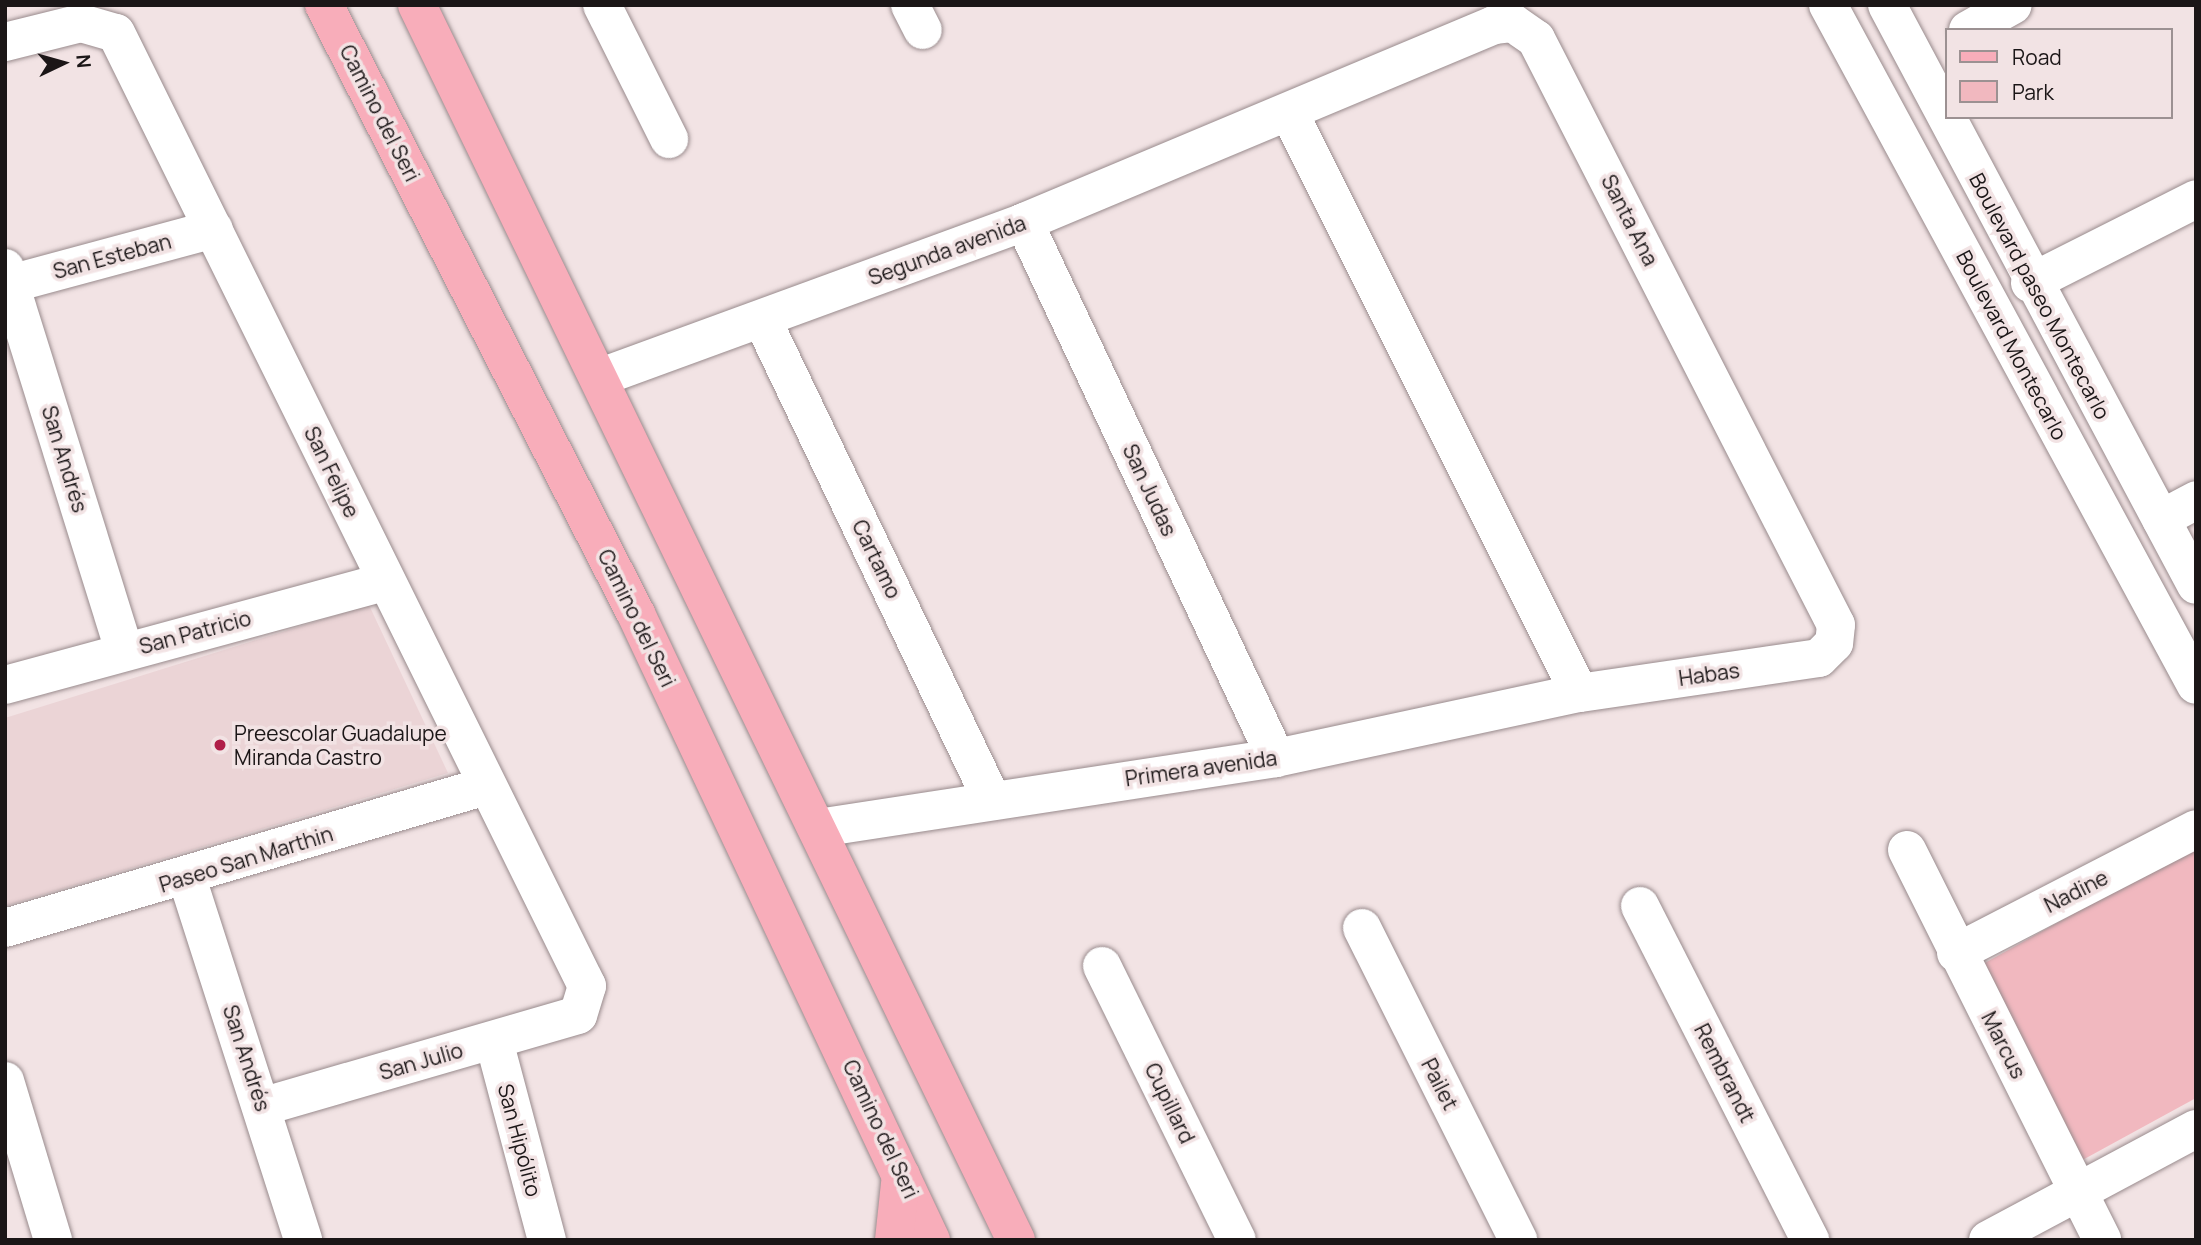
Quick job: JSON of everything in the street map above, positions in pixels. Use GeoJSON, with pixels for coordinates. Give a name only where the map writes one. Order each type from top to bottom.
{"type":"FeatureCollection","features":[{"type":"Feature","properties":{"kind":"main road","name":"Camino del Seri"},"geometry":{"type":"LineString","coordinates":[[324,5],[636,614],[901,1169],[931,1240]]}},
{"type":"Feature","properties":{"kind":"main road"},"geometry":{"type":"LineString","coordinates":[[417,5],[820,828],[1016,1240]]}},
{"type":"Feature","properties":{"kind":"main road"},"geometry":{"type":"LineString","coordinates":[[894,1240],[901,1169]]}},
{"type":"Feature","properties":{"kind":"street"},"geometry":{"type":"LineString","coordinates":[[602,5],[669,139]]}},
{"type":"Feature","properties":{"kind":"street","name":"Boulevard Montecarlo"},"geometry":{"type":"LineString","coordinates":[[1828,5],[2196,685]]}},
{"type":"Feature","properties":{"kind":"street","name":"Boulevard paseo Montecarlo"},"geometry":{"type":"LineString","coordinates":[[1887,5],[1931,50],[1946,82]]}},
{"type":"Feature","properties":{"kind":"street"},"geometry":{"type":"LineString","coordinates":[[1972,28],[2013,5]]}},
{"type":"Feature","properties":{"kind":"street","name":"San Felipe"},"geometry":{"type":"LineString","coordinates":[[5,42],[81,23],[116,33],[587,986],[578,1016]]}},
{"type":"Feature","properties":{"kind":"street","name":"Santa Ana"},"geometry":{"type":"LineString","coordinates":[[1289,112],[1494,25],[1526,29],[1831,607],[1834,643]]}},
{"type":"Feature","properties":{"kind":"street","name":"Segunda avenida"},"geometry":{"type":"LineString","coordinates":[[601,377],[1024,222],[1289,112]]}},
{"type":"Feature","properties":{"kind":"street"},"geometry":{"type":"LineString","coordinates":[[1289,112],[1579,693]]}},
{"type":"Feature","properties":{"kind":"street","name":"Boulevard paseo Montecarlo"},"geometry":{"type":"LineString","coordinates":[[1964,119],[2039,279],[2178,510],[2196,585]]}},
{"type":"Feature","properties":{"kind":"street"},"geometry":{"type":"LineString","coordinates":[[2039,279],[2196,199]]}},
{"type":"Feature","properties":{"kind":"street","name":"San Judas"},"geometry":{"type":"LineString","coordinates":[[1024,222],[1276,758]]}},
{"type":"Feature","properties":{"kind":"street","name":"San Esteban"},"geometry":{"type":"LineString","coordinates":[[8,276],[214,229]]}},
{"type":"Feature","properties":{"kind":"street","name":"San Andrés"},"geometry":{"type":"LineString","coordinates":[[8,276],[124,650]]}},
{"type":"Feature","properties":{"kind":"street","name":"Cartamo"},"geometry":{"type":"LineString","coordinates":[[762,319],[991,798]]}},
{"type":"Feature","properties":{"kind":"street","name":"San Patricio"},"geometry":{"type":"LineString","coordinates":[[5,685],[124,650],[385,582]]}},
{"type":"Feature","properties":{"kind":"street","name":"Habas"},"geometry":{"type":"LineString","coordinates":[[1579,693],[1819,658],[1834,643]]}},
{"type":"Feature","properties":{"kind":"street","name":"Primera avenida"},"geometry":{"type":"LineString","coordinates":[[820,828],[991,798],[1276,758],[1579,693]]}},
{"type":"Feature","properties":{"kind":"street","name":"Paseo San Marthin"},"geometry":{"type":"LineString","coordinates":[[5,928],[187,877],[486,786]]}},
{"type":"Feature","properties":{"kind":"street","name":"Nadine"},"geometry":{"type":"LineString","coordinates":[[1956,953],[2196,829]]}},
{"type":"Feature","properties":{"kind":"street","name":"Marcus"},"geometry":{"type":"LineString","coordinates":[[1907,850],[1956,953],[2102,1240]]}},
{"type":"Feature","properties":{"kind":"street","name":"San Andrés"},"geometry":{"type":"LineString","coordinates":[[187,877],[264,1106],[303,1240]]}},
{"type":"Feature","properties":{"kind":"street","name":"Rembrandt"},"geometry":{"type":"LineString","coordinates":[[1640,906],[1810,1240]]}},
{"type":"Feature","properties":{"kind":"street","name":"Pailet"},"geometry":{"type":"LineString","coordinates":[[1362,928],[1518,1240]]}},
{"type":"Feature","properties":{"kind":"street","name":"Cupillard"},"geometry":{"type":"LineString","coordinates":[[1102,966],[1237,1240]]}},
{"type":"Feature","properties":{"kind":"street","name":"San Julio"},"geometry":{"type":"LineString","coordinates":[[264,1106],[578,1016]]}},
{"type":"Feature","properties":{"kind":"street","name":"San Hipólito"},"geometry":{"type":"LineString","coordinates":[[494,1041],[547,1240]]}},
{"type":"Feature","properties":{"kind":"street"},"geometry":{"type":"LineString","coordinates":[[5,1081],[53,1240]]}},
{"type":"Feature","properties":{"kind":"street"},"geometry":{"type":"LineString","coordinates":[[1988,1240],[2196,1129]]}},
{"type":"Feature","properties":{"kind":"shaded area","name":"Preescolar Guadalupe Miranda Castro"},"geometry":{"type":"Polygon","coordinates":[[[369,605],[448,773],[5,906],[5,718],[369,605]]]}},
{"type":"Feature","properties":{"kind":"green space"},"geometry":{"type":"Polygon","coordinates":[[[2196,846],[2196,1098],[2077,1163],[1983,964],[2196,846]]]}},
{"type":"Feature","properties":{"kind":"place","name":"Preescolar Guadalupe Miranda Castro"},"geometry":{"type":"Point","coordinates":[220,745]}}]}
